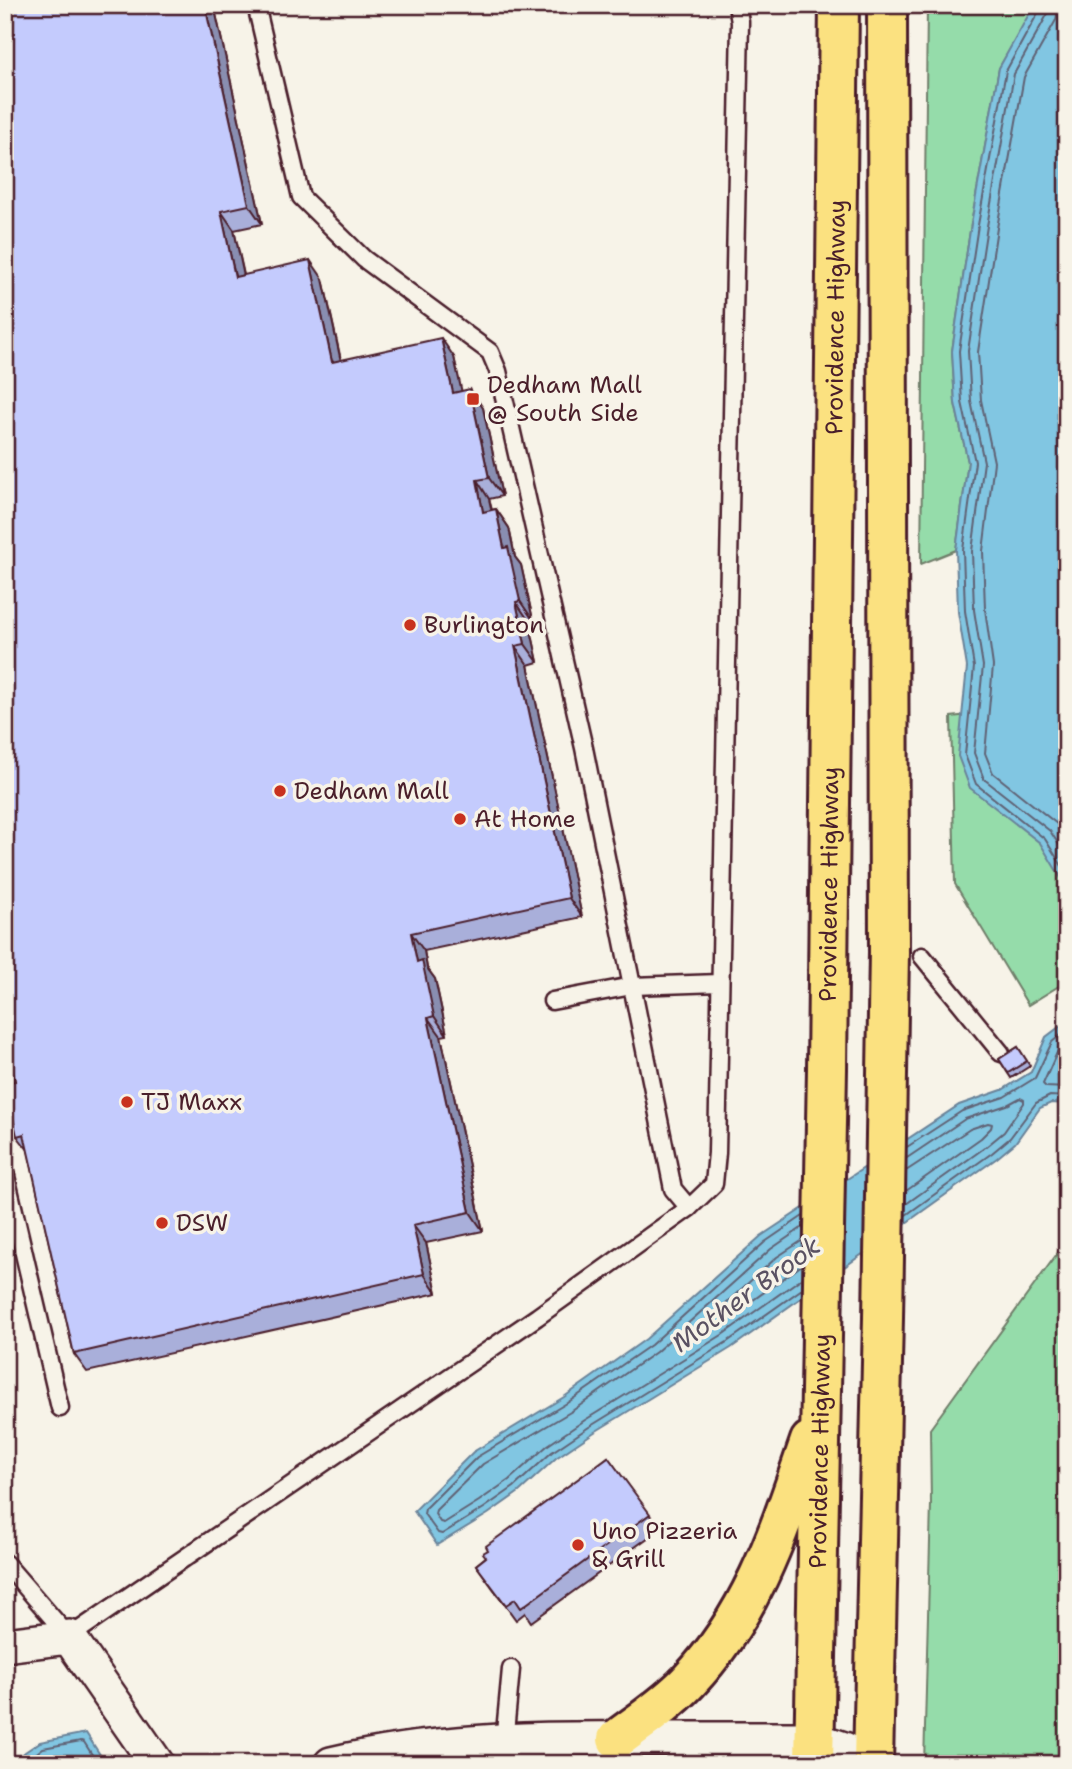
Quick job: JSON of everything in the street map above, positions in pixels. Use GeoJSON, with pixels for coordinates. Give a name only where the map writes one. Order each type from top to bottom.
{"type":"FeatureCollection","features":[{"type":"Feature","properties":{"kind":"highway","name":"Providence Highway"},"geometry":{"type":"LineString","coordinates":[[806,1756],[821,1409],[826,1172],[839,5]]}},
{"type":"Feature","properties":{"kind":"highway","name":"Providence Highway"},"geometry":{"type":"LineString","coordinates":[[873,1764],[887,1108],[887,5]]}},
{"type":"Feature","properties":{"kind":"highway"},"geometry":{"type":"LineString","coordinates":[[617,1739],[687,1683],[703,1666],[744,1606],[779,1530],[821,1409]]}},
{"type":"Feature","properties":{"kind":"street"},"geometry":{"type":"LineString","coordinates":[[5,1645],[69,1637],[157,1764]]}},
{"type":"Feature","properties":{"kind":"street"},"geometry":{"type":"LineString","coordinates":[[331,1764],[374,1754],[468,1742],[504,1752],[617,1739],[806,1756],[844,1749],[873,1764]]}},
{"type":"Feature","properties":{"kind":"lane"},"geometry":{"type":"LineString","coordinates":[[256,5],[301,197],[363,259],[490,352],[498,371],[584,748],[673,1189],[689,1208]]}},
{"type":"Feature","properties":{"kind":"lane"},"geometry":{"type":"LineString","coordinates":[[5,1563],[69,1637],[526,1325],[689,1208],[714,1184],[717,1153],[740,34],[737,5]]}},
{"type":"Feature","properties":{"kind":"lane"},"geometry":{"type":"LineString","coordinates":[[922,956],[1001,1053]]}},
{"type":"Feature","properties":{"kind":"lane"},"geometry":{"type":"LineString","coordinates":[[552,1001],[632,986],[720,983]]}},
{"type":"Feature","properties":{"kind":"lane"},"geometry":{"type":"LineString","coordinates":[[5,1172],[60,1408]]}},
{"type":"Feature","properties":{"kind":"lane"},"geometry":{"type":"LineString","coordinates":[[504,1752],[511,1669]]}},
{"type":"Feature","properties":{"kind":"green space"},"geometry":{"type":"Polygon","coordinates":[[[927,5],[1035,5],[999,68],[952,351],[955,403],[968,462],[956,550],[921,564],[927,5]]]}},
{"type":"Feature","properties":{"kind":"green space"},"geometry":{"type":"Polygon","coordinates":[[[1006,711],[1067,832],[1067,981],[1028,1005],[955,884],[951,717],[1006,711]]]}},
{"type":"Feature","properties":{"kind":"green space"},"geometry":{"type":"Polygon","coordinates":[[[1067,1240],[1067,1764],[924,1764],[931,1504],[930,1429],[1067,1240]]]}},
{"type":"Feature","properties":{"kind":"water"},"geometry":{"type":"Polygon","coordinates":[[[1034,5],[1067,5],[1067,888],[1040,843],[970,788],[958,756],[967,667],[958,612],[956,550],[968,462],[955,403],[952,351],[999,68],[1034,5]]]}},
{"type":"Feature","properties":{"kind":"water","name":"Mother Brook"},"geometry":{"type":"Polygon","coordinates":[[[1067,1021],[1067,1104],[1051,1103],[1040,1108],[1015,1143],[997,1158],[731,1348],[593,1433],[556,1458],[519,1492],[437,1545],[414,1511],[473,1452],[564,1397],[646,1339],[761,1236],[959,1105],[1002,1090],[1031,1072],[1046,1037],[1067,1021]]]}},
{"type":"Feature","properties":{"kind":"water"},"geometry":{"type":"Polygon","coordinates":[[[86,1733],[106,1764],[12,1764],[40,1742],[86,1733]]]}},
{"type":"Feature","properties":{"kind":"building","name":"Dedham Mall"},"geometry":{"type":"Polygon","coordinates":[[[5,5],[205,5],[249,205],[221,211],[235,277],[310,260],[332,362],[441,338],[453,393],[470,389],[489,478],[477,480],[483,512],[496,509],[504,548],[508,547],[520,601],[516,602],[525,644],[515,646],[569,898],[411,933],[417,962],[422,960],[434,1016],[428,1018],[470,1212],[413,1225],[424,1274],[74,1354],[24,1134],[17,1136],[5,1083],[15,1081],[5,1039],[5,624],[11,622],[5,597],[5,5]]]}},
{"type":"Feature","properties":{"kind":"building"},"geometry":{"type":"Polygon","coordinates":[[[1018,1047],[1027,1061],[1008,1073],[999,1059],[1018,1047]]]}},
{"type":"Feature","properties":{"kind":"building","name":"Uno Pizzeria & Grill"},"geometry":{"type":"Polygon","coordinates":[[[608,1457],[650,1514],[521,1608],[515,1599],[506,1605],[476,1565],[486,1557],[483,1553],[488,1550],[486,1546],[608,1457]]]}},
{"type":"Feature","properties":{"kind":"place","name":"Dedham Mall @ South Side"},"geometry":{"type":"Point","coordinates":[473,399]}},
{"type":"Feature","properties":{"kind":"place","name":"Burlington"},"geometry":{"type":"Point","coordinates":[410,625]}},
{"type":"Feature","properties":{"kind":"place","name":"Dedham Mall"},"geometry":{"type":"Point","coordinates":[280,791]}},
{"type":"Feature","properties":{"kind":"place","name":"At Home"},"geometry":{"type":"Point","coordinates":[460,819]}},
{"type":"Feature","properties":{"kind":"place","name":"TJ Maxx"},"geometry":{"type":"Point","coordinates":[127,1102]}},
{"type":"Feature","properties":{"kind":"place","name":"DSW"},"geometry":{"type":"Point","coordinates":[162,1223]}},
{"type":"Feature","properties":{"kind":"place","name":"Uno Pizzeria & Grill"},"geometry":{"type":"Point","coordinates":[578,1545]}}]}
